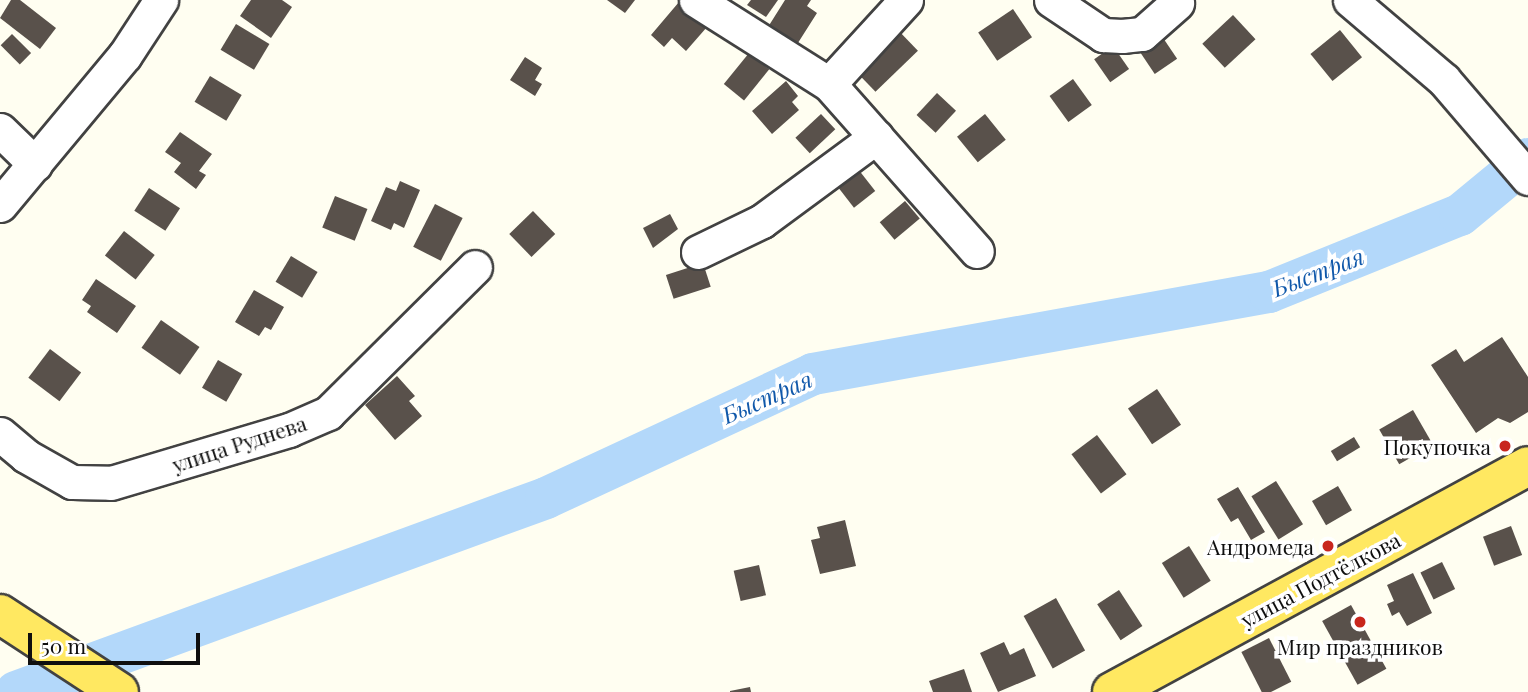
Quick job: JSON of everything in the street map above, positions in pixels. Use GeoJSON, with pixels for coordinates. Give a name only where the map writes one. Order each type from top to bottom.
{"type":"FeatureCollection","features":[{"type":"Feature","properties":{"kind":"main road","name":"улица Подтёлкова"},"geometry":{"type":"LineString","coordinates":[[1112,692],[1528,466]]}},
{"type":"Feature","properties":{"kind":"main road"},"geometry":{"type":"LineString","coordinates":[[0,614],[120,692]]}},
{"type":"Feature","properties":{"kind":"street"},"geometry":{"type":"LineString","coordinates":[[0,205],[125,55],[161,0]]}},
{"type":"Feature","properties":{"kind":"street"},"geometry":{"type":"LineString","coordinates":[[696,0],[829,84],[977,251]]}},
{"type":"Feature","properties":{"kind":"street"},"geometry":{"type":"LineString","coordinates":[[829,84],[906,0]]}},
{"type":"Feature","properties":{"kind":"street"},"geometry":{"type":"LineString","coordinates":[[1051,0],[1103,35],[1122,36],[1142,34],[1177,3]]}},
{"type":"Feature","properties":{"kind":"street"},"geometry":{"type":"LineString","coordinates":[[1350,0],[1382,11],[1484,123],[1528,178]]}},
{"type":"Feature","properties":{"kind":"street"},"geometry":{"type":"LineString","coordinates":[[0,130],[35,164]]}},
{"type":"Feature","properties":{"kind":"street"},"geometry":{"type":"LineString","coordinates":[[698,252],[762,222],[876,137]]}},
{"type":"Feature","properties":{"kind":"street","name":"улица Руднева"},"geometry":{"type":"LineString","coordinates":[[0,434],[26,456],[72,482],[111,483],[289,430],[328,413],[475,267]]}},
{"type":"Feature","properties":{"kind":"building"},"geometry":{"type":"Polygon","coordinates":[[[11,0],[20,0],[56,28],[40,49],[0,18],[11,0]]]}},
{"type":"Feature","properties":{"kind":"building"},"geometry":{"type":"Polygon","coordinates":[[[251,0],[282,0],[292,7],[271,38],[240,16],[251,0]]]}},
{"type":"Feature","properties":{"kind":"building"},"geometry":{"type":"Polygon","coordinates":[[[607,0],[635,0],[625,13],[607,0]]]}},
{"type":"Feature","properties":{"kind":"building"},"geometry":{"type":"Polygon","coordinates":[[[751,0],[778,0],[766,17],[747,5],[751,0]]]}},
{"type":"Feature","properties":{"kind":"building"},"geometry":{"type":"Polygon","coordinates":[[[785,0],[811,0],[807,6],[817,13],[796,46],[768,27],[785,0]]]}},
{"type":"Feature","properties":{"kind":"building"},"geometry":{"type":"Polygon","coordinates":[[[679,2],[707,27],[686,51],[672,38],[664,47],[651,35],[679,2]]]}},
{"type":"Feature","properties":{"kind":"building"},"geometry":{"type":"Polygon","coordinates":[[[1013,9],[1032,37],[997,61],[978,32],[1013,9]]]}},
{"type":"Feature","properties":{"kind":"building"},"geometry":{"type":"Polygon","coordinates":[[[1233,15],[1256,39],[1225,68],[1202,44],[1233,15]]]}},
{"type":"Feature","properties":{"kind":"building"},"geometry":{"type":"Polygon","coordinates":[[[236,24],[269,44],[254,70],[221,50],[236,24]]]}},
{"type":"Feature","properties":{"kind":"building"},"geometry":{"type":"Polygon","coordinates":[[[895,27],[918,51],[875,92],[853,68],[895,27]]]}},
{"type":"Feature","properties":{"kind":"building"},"geometry":{"type":"Polygon","coordinates":[[[1157,29],[1177,59],[1155,74],[1135,44],[1157,29]]]}},
{"type":"Feature","properties":{"kind":"building"},"geometry":{"type":"Polygon","coordinates":[[[1340,30],[1362,57],[1332,81],[1310,54],[1340,30]]]}},
{"type":"Feature","properties":{"kind":"building"},"geometry":{"type":"Polygon","coordinates":[[[12,34],[31,53],[20,64],[1,45],[12,34]]]}},
{"type":"Feature","properties":{"kind":"building"},"geometry":{"type":"Polygon","coordinates":[[[1113,46],[1129,69],[1110,82],[1094,59],[1113,46]]]}},
{"type":"Feature","properties":{"kind":"building"},"geometry":{"type":"Polygon","coordinates":[[[749,53],[769,69],[744,100],[724,84],[749,53]]]}},
{"type":"Feature","properties":{"kind":"building"},"geometry":{"type":"Polygon","coordinates":[[[525,57],[542,68],[535,80],[542,84],[535,96],[510,80],[525,57]]]}},
{"type":"Feature","properties":{"kind":"building"},"geometry":{"type":"Polygon","coordinates":[[[210,76],[242,95],[226,121],[195,102],[210,76]]]}},
{"type":"Feature","properties":{"kind":"building"},"geometry":{"type":"Polygon","coordinates":[[[1073,79],[1092,105],[1068,122],[1050,96],[1073,79]]]}},
{"type":"Feature","properties":{"kind":"building"},"geometry":{"type":"Polygon","coordinates":[[[786,81],[798,96],[792,102],[799,110],[772,134],[752,111],[786,81]]]}},
{"type":"Feature","properties":{"kind":"building"},"geometry":{"type":"Polygon","coordinates":[[[937,93],[956,111],[936,133],[917,115],[937,93]]]}},
{"type":"Feature","properties":{"kind":"building"},"geometry":{"type":"Polygon","coordinates":[[[821,114],[835,129],[810,153],[795,138],[821,114]]]}},
{"type":"Feature","properties":{"kind":"building"},"geometry":{"type":"Polygon","coordinates":[[[985,114],[1006,140],[978,162],[957,137],[985,114]]]}},
{"type":"Feature","properties":{"kind":"building"},"geometry":{"type":"Polygon","coordinates":[[[180,132],[212,154],[199,171],[206,175],[196,189],[174,172],[181,163],[165,152],[180,132]]]}},
{"type":"Feature","properties":{"kind":"building"},"geometry":{"type":"Polygon","coordinates":[[[858,169],[875,191],[854,208],[837,186],[858,169]]]}},
{"type":"Feature","properties":{"kind":"building"},"geometry":{"type":"Polygon","coordinates":[[[400,181],[420,190],[404,228],[394,223],[391,230],[371,221],[386,187],[396,191],[400,181]]]}},
{"type":"Feature","properties":{"kind":"building"},"geometry":{"type":"Polygon","coordinates":[[[149,188],[180,208],[165,231],[134,211],[149,188]]]}},
{"type":"Feature","properties":{"kind":"building"},"geometry":{"type":"Polygon","coordinates":[[[335,196],[367,209],[355,241],[322,228],[335,196]]]}},
{"type":"Feature","properties":{"kind":"building"},"geometry":{"type":"Polygon","coordinates":[[[905,201],[920,219],[895,240],[880,222],[905,201]]]}},
{"type":"Feature","properties":{"kind":"building"},"geometry":{"type":"Polygon","coordinates":[[[435,204],[463,218],[441,261],[413,247],[435,204]]]}},
{"type":"Feature","properties":{"kind":"building"},"geometry":{"type":"Polygon","coordinates":[[[533,211],[555,234],[531,257],[509,234],[533,211]]]}},
{"type":"Feature","properties":{"kind":"building"},"geometry":{"type":"Polygon","coordinates":[[[670,214],[678,229],[653,248],[643,228],[670,214]]]}},
{"type":"Feature","properties":{"kind":"building"},"geometry":{"type":"Polygon","coordinates":[[[124,231],[155,255],[136,279],[105,255],[124,231]]]}},
{"type":"Feature","properties":{"kind":"building"},"geometry":{"type":"Polygon","coordinates":[[[291,256],[318,272],[302,298],[276,282],[291,256]]]}},
{"type":"Feature","properties":{"kind":"building"},"geometry":{"type":"Polygon","coordinates":[[[703,263],[711,287],[674,299],[666,275],[703,263]]]}},
{"type":"Feature","properties":{"kind":"building"},"geometry":{"type":"Polygon","coordinates":[[[96,279],[136,306],[117,333],[87,312],[91,306],[82,300],[96,279]]]}},
{"type":"Feature","properties":{"kind":"building"},"geometry":{"type":"Polygon","coordinates":[[[254,290],[284,307],[271,330],[265,327],[259,336],[235,322],[254,290]]]}},
{"type":"Feature","properties":{"kind":"building"},"geometry":{"type":"Polygon","coordinates":[[[161,320],[200,347],[180,375],[141,348],[161,320]]]}},
{"type":"Feature","properties":{"kind":"building"},"geometry":{"type":"Polygon","coordinates":[[[1502,337],[1528,377],[1528,412],[1510,423],[1498,418],[1476,433],[1431,365],[1456,349],[1464,362],[1502,337]]]}},
{"type":"Feature","properties":{"kind":"building"},"geometry":{"type":"Polygon","coordinates":[[[50,349],[81,372],[59,401],[28,378],[50,349]]]}},
{"type":"Feature","properties":{"kind":"building"},"geometry":{"type":"Polygon","coordinates":[[[218,360],[242,374],[226,402],[202,388],[218,360]]]}},
{"type":"Feature","properties":{"kind":"building"},"geometry":{"type":"Polygon","coordinates":[[[397,376],[415,396],[409,401],[422,416],[395,440],[365,405],[397,376]]]}},
{"type":"Feature","properties":{"kind":"building"},"geometry":{"type":"Polygon","coordinates":[[[1157,389],[1181,425],[1152,444],[1128,409],[1157,389]]]}},
{"type":"Feature","properties":{"kind":"building"},"geometry":{"type":"Polygon","coordinates":[[[1413,410],[1433,445],[1399,464],[1379,430],[1413,410]]]}},
{"type":"Feature","properties":{"kind":"building"},"geometry":{"type":"Polygon","coordinates":[[[1097,435],[1126,474],[1101,493],[1071,454],[1097,435]]]}},
{"type":"Feature","properties":{"kind":"building"},"geometry":{"type":"Polygon","coordinates":[[[1354,437],[1360,447],[1337,461],[1331,451],[1354,437]]]}},
{"type":"Feature","properties":{"kind":"building"},"geometry":{"type":"Polygon","coordinates":[[[1276,481],[1303,524],[1278,540],[1251,496],[1276,481]]]}},
{"type":"Feature","properties":{"kind":"building"},"geometry":{"type":"Polygon","coordinates":[[[1338,486],[1352,510],[1326,525],[1312,501],[1338,486]]]}},
{"type":"Feature","properties":{"kind":"building"},"geometry":{"type":"Polygon","coordinates":[[[1238,487],[1265,532],[1251,540],[1238,518],[1231,522],[1217,499],[1238,487]]]}},
{"type":"Feature","properties":{"kind":"building"},"geometry":{"type":"Polygon","coordinates":[[[845,520],[856,566],[820,574],[811,540],[820,538],[817,527],[845,520]]]}},
{"type":"Feature","properties":{"kind":"building"},"geometry":{"type":"Polygon","coordinates":[[[1511,526],[1522,555],[1494,566],[1483,537],[1511,526]]]}},
{"type":"Feature","properties":{"kind":"building"},"geometry":{"type":"Polygon","coordinates":[[[1189,546],[1211,581],[1184,598],[1162,563],[1189,546]]]}},
{"type":"Feature","properties":{"kind":"building"},"geometry":{"type":"Polygon","coordinates":[[[1442,562],[1455,589],[1434,599],[1420,573],[1442,562]]]}},
{"type":"Feature","properties":{"kind":"building"},"geometry":{"type":"Polygon","coordinates":[[[759,565],[766,595],[741,601],[734,571],[759,565]]]}},
{"type":"Feature","properties":{"kind":"building"},"geometry":{"type":"Polygon","coordinates":[[[1413,573],[1432,613],[1407,626],[1399,612],[1392,616],[1387,604],[1394,601],[1387,585],[1413,573]]]}},
{"type":"Feature","properties":{"kind":"building"},"geometry":{"type":"Polygon","coordinates":[[[1119,590],[1142,626],[1121,640],[1097,604],[1119,590]]]}},
{"type":"Feature","properties":{"kind":"building"},"geometry":{"type":"Polygon","coordinates":[[[1056,598],[1085,650],[1053,668],[1024,616],[1056,598]]]}},
{"type":"Feature","properties":{"kind":"building"},"geometry":{"type":"Polygon","coordinates":[[[1351,605],[1386,669],[1358,685],[1322,621],[1351,605]]]}},
{"type":"Feature","properties":{"kind":"building"},"geometry":{"type":"Polygon","coordinates":[[[1269,638],[1291,682],[1271,692],[1262,692],[1241,652],[1269,638]]]}},
{"type":"Feature","properties":{"kind":"building"},"geometry":{"type":"Polygon","coordinates":[[[1004,642],[1010,655],[1024,648],[1036,676],[998,692],[980,653],[1004,642]]]}},
{"type":"Feature","properties":{"kind":"building"},"geometry":{"type":"Polygon","coordinates":[[[964,669],[972,692],[933,692],[929,681],[964,669]]]}},
{"type":"Feature","properties":{"kind":"building"},"geometry":{"type":"Polygon","coordinates":[[[750,687],[751,692],[730,692],[730,691],[750,687]]]}},
{"type":"Feature","properties":{"kind":"waterway","name":"Быстрая"},"geometry":{"type":"LineString","coordinates":[[16,692],[546,498],[813,374],[1269,292],[1460,215],[1528,159]]}},
{"type":"Feature","properties":{"kind":"place","name":"Покупочка"},"geometry":{"type":"Point","coordinates":[1505,446]}},
{"type":"Feature","properties":{"kind":"place","name":"Андромеда"},"geometry":{"type":"Point","coordinates":[1328,546]}},
{"type":"Feature","properties":{"kind":"place","name":"Мир праздников"},"geometry":{"type":"Point","coordinates":[1360,622]}}]}
